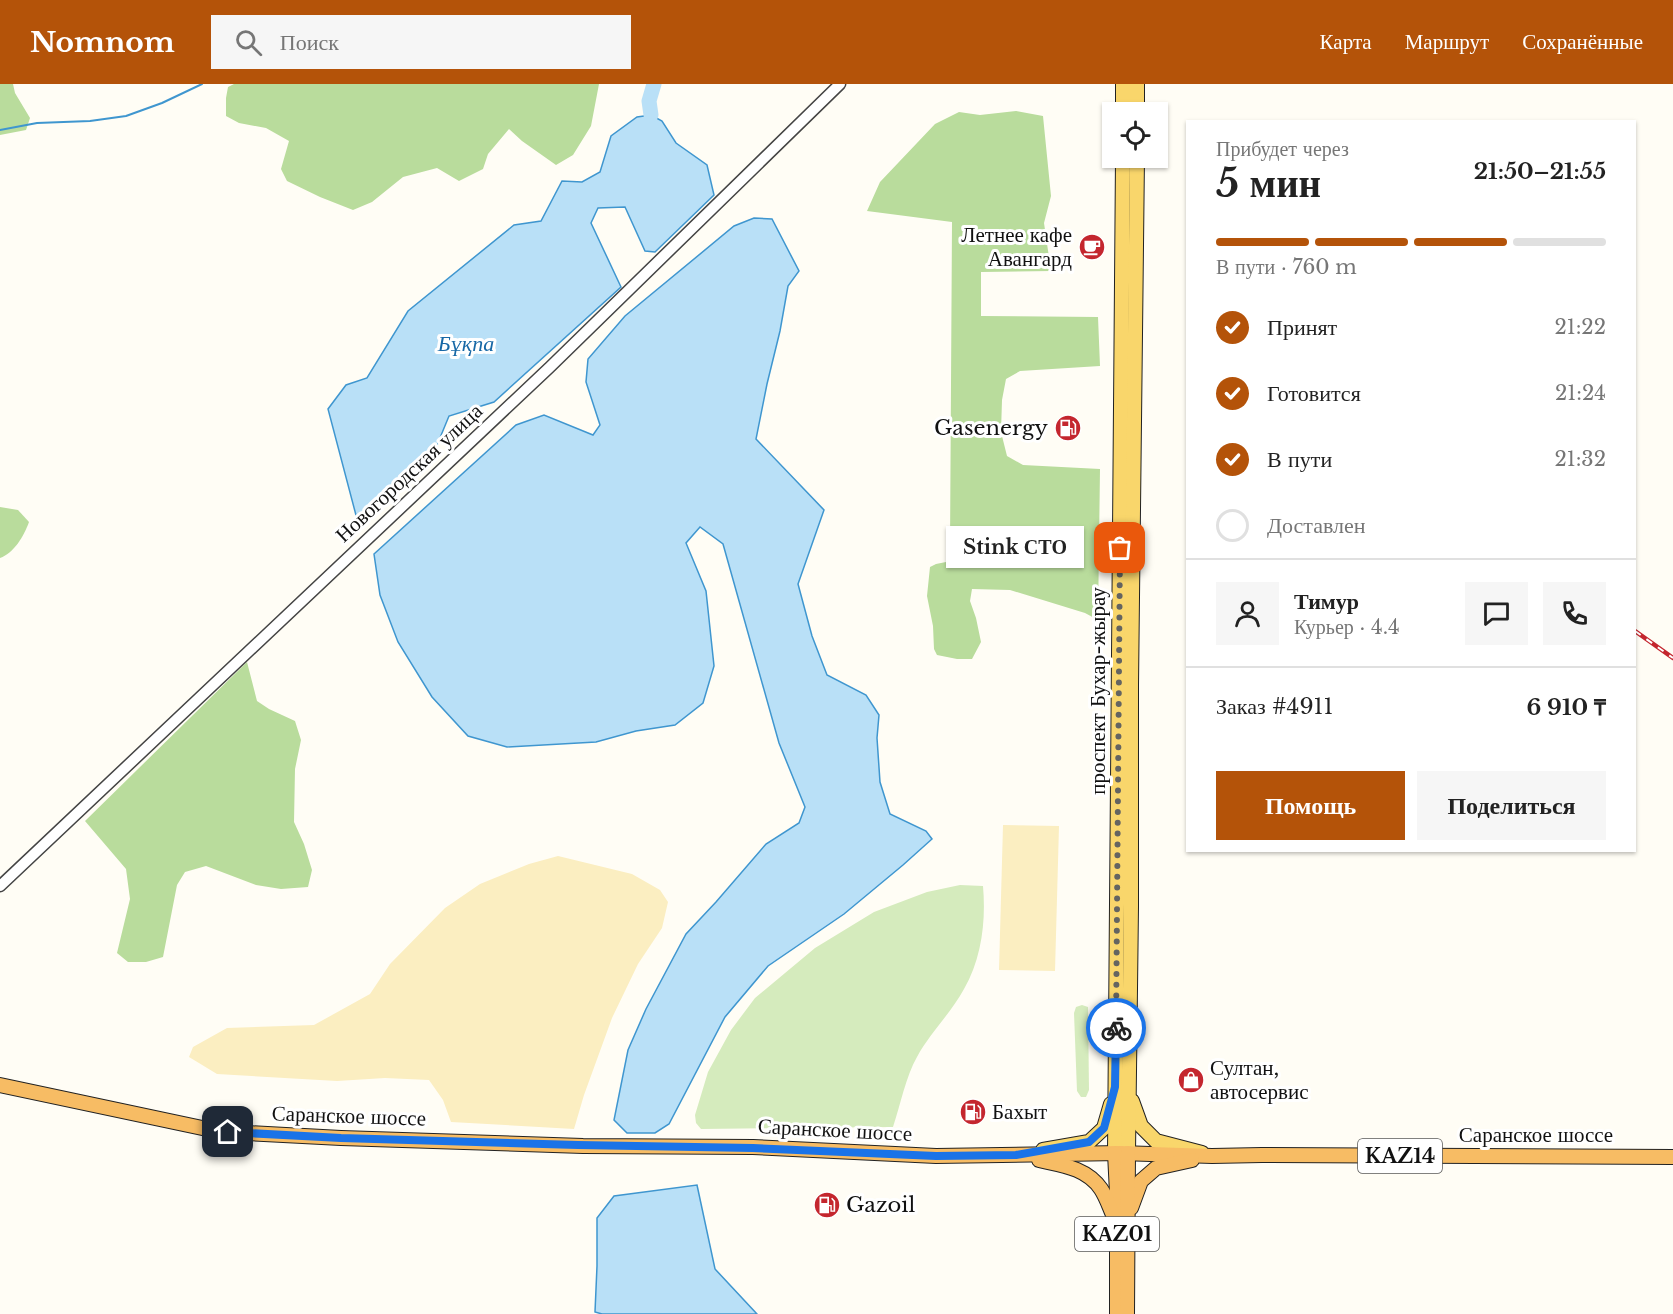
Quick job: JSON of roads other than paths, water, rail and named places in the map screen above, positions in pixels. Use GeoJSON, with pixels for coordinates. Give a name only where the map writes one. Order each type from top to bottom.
{"type":"FeatureCollection","features":[{"type":"Feature","properties":{"kind":"highway","name":"Саранское шоссе"},"geometry":{"type":"LineString","coordinates":[[0,1085],[186,1126],[228,1132],[341,1138],[753,1148],[936,1156],[1121,1153],[1212,1156],[1673,1157]]}},
{"type":"Feature","properties":{"kind":"highway","name":"KАZ01"},"geometry":{"type":"LineString","coordinates":[[1121,1153],[1122,1221],[1128,1314]]}},
{"type":"Feature","properties":{"kind":"highway","name":"KАZ01"},"geometry":{"type":"LineString","coordinates":[[1016,1155],[1073,1168],[1088,1175],[1101,1189],[1122,1221],[1117,1314]]}},
{"type":"Feature","properties":{"kind":"highway"},"geometry":{"type":"LineString","coordinates":[[1122,1221],[1141,1181],[1156,1168],[1212,1156]]}},
{"type":"Feature","properties":{"kind":"main road"},"geometry":{"type":"LineString","coordinates":[[1123,102],[1124,84]]}},
{"type":"Feature","properties":{"kind":"main road"},"geometry":{"type":"LineString","coordinates":[[1137,84],[1137,102]]}},
{"type":"Feature","properties":{"kind":"main road","name":"проспект Бухар-жырау"},"geometry":{"type":"LineString","coordinates":[[1121,1153],[1129,1093],[1131,918],[1129,238],[1124,168]]}},
{"type":"Feature","properties":{"kind":"main road","name":"проспект Бухар-жырау"},"geometry":{"type":"LineString","coordinates":[[1121,1153],[1115,1087],[1129,238],[1136,168]]}},
{"type":"Feature","properties":{"kind":"main road"},"geometry":{"type":"LineString","coordinates":[[1016,1155],[1089,1142],[1104,1128],[1115,1087]]}},
{"type":"Feature","properties":{"kind":"main road"},"geometry":{"type":"LineString","coordinates":[[1129,1093],[1140,1126],[1155,1141],[1212,1156]]}},
{"type":"Feature","properties":{"kind":"street","name":"Новогородская улица"},"geometry":{"type":"LineString","coordinates":[[0,886],[550,368],[840,84]]}},
{"type":"Feature","properties":{"kind":"water","name":"Бұқпа"},"geometry":{"type":"Polygon","coordinates":[[[651,115],[662,121],[676,143],[707,165],[714,195],[655,252],[645,251],[625,207],[598,208],[591,223],[621,287],[494,402],[449,416],[435,450],[425,453],[408,478],[373,510],[357,519],[328,409],[346,385],[367,378],[408,311],[514,225],[541,221],[562,181],[582,182],[600,172],[611,136],[637,117],[651,115]]]}},
{"type":"Feature","properties":{"kind":"water"},"geometry":{"type":"Polygon","coordinates":[[[754,218],[772,219],[799,271],[788,286],[756,439],[824,510],[798,584],[812,636],[827,675],[866,695],[879,715],[877,738],[880,782],[890,814],[926,831],[932,839],[844,914],[768,966],[725,1017],[669,1124],[655,1133],[627,1133],[614,1120],[628,1050],[646,1009],[686,934],[766,844],[799,823],[805,807],[779,743],[723,544],[700,527],[686,543],[706,591],[714,666],[703,703],[675,725],[636,731],[596,742],[507,747],[468,736],[432,697],[398,642],[380,595],[374,554],[516,425],[544,415],[593,435],[600,425],[586,382],[588,359],[625,316],[734,226],[754,218]]]}},
{"type":"Feature","properties":{"kind":"water"},"geometry":{"type":"Polygon","coordinates":[[[697,1185],[715,1269],[757,1314],[602,1314],[595,1312],[597,1218],[614,1196],[697,1185]]]}},
{"type":"Feature","properties":{"kind":"waterway"},"geometry":{"type":"LineString","coordinates":[[0,130],[37,123],[90,121],[126,116],[162,103],[202,84]]}},
{"type":"Feature","properties":{"kind":"waterway","name":"Бұқпа"},"geometry":{"type":"LineString","coordinates":[[651,115],[649,101],[654,84]]}},
{"type":"Feature","properties":{"kind":"railway"},"geometry":{"type":"LineString","coordinates":[[1636,632],[1673,658]]}},
{"type":"Feature","properties":{"kind":"place","name":"Летнее кафе Авангард"},"geometry":{"type":"Point","coordinates":[1092,247]}},
{"type":"Feature","properties":{"kind":"place","name":"Gasenergy"},"geometry":{"type":"Point","coordinates":[1068,428]}},
{"type":"Feature","properties":{"kind":"place","name":"Stink СТО"},"geometry":{"type":"Point","coordinates":[1120,548]}},
{"type":"Feature","properties":{"kind":"place","name":"Султан, автосервис"},"geometry":{"type":"Point","coordinates":[1191,1080]}},
{"type":"Feature","properties":{"kind":"place","name":"Бахыт"},"geometry":{"type":"Point","coordinates":[973,1112]}},
{"type":"Feature","properties":{"kind":"place","name":"Gazoil"},"geometry":{"type":"Point","coordinates":[827,1205]}}]}
